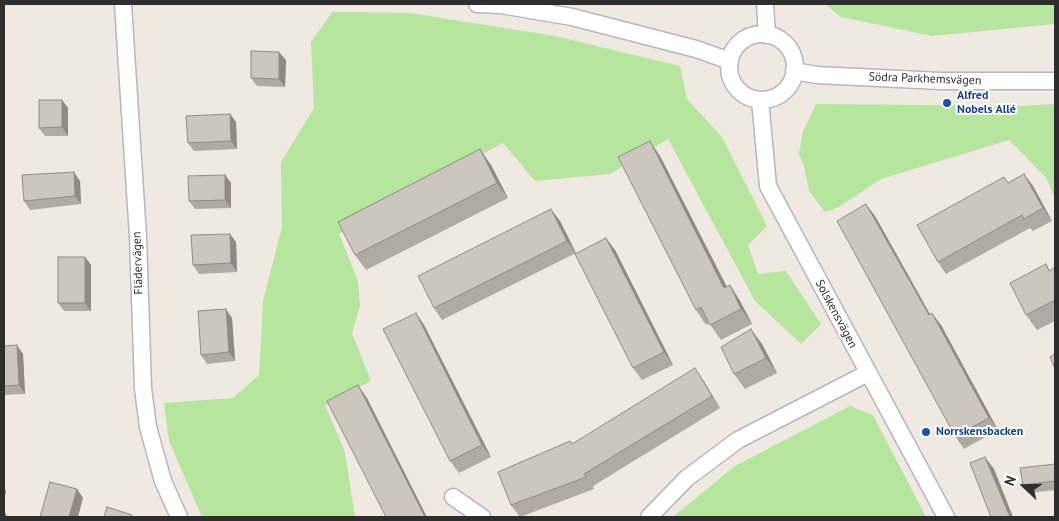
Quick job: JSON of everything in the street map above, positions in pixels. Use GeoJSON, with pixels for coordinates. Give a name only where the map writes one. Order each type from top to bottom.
{"type":"FeatureCollection","features":[{"type":"Feature","properties":{"kind":"street","name":"Flädervägen"},"geometry":{"type":"LineString","coordinates":[[123,4],[138,237],[143,388],[148,427],[163,481],[179,517]]}},
{"type":"Feature","properties":{"kind":"street"},"geometry":{"type":"LineString","coordinates":[[478,4],[501,5],[572,17],[696,49],[730,61]]}},
{"type":"Feature","properties":{"kind":"street"},"geometry":{"type":"LineString","coordinates":[[765,4],[767,35]]}},
{"type":"Feature","properties":{"kind":"street"},"geometry":{"type":"LineString","coordinates":[[758,35],[767,35],[776,37],[789,49],[794,71],[792,80],[782,93],[772,98],[760,100],[750,98],[736,87],[730,73],[730,61],[734,51],[744,39],[758,35]]}},
{"type":"Feature","properties":{"kind":"street","name":"Södra Parkhemsvägen"},"geometry":{"type":"LineString","coordinates":[[794,71],[817,75],[940,81],[1055,81]]}},
{"type":"Feature","properties":{"kind":"street","name":"Solskensvägen"},"geometry":{"type":"LineString","coordinates":[[760,100],[768,186],[946,517]]}},
{"type":"Feature","properties":{"kind":"street"},"geometry":{"type":"LineString","coordinates":[[649,517],[687,478],[738,440],[868,373]]}},
{"type":"Feature","properties":{"kind":"street"},"geometry":{"type":"LineString","coordinates":[[453,497],[482,517]]}},
{"type":"Feature","properties":{"kind":"green space"},"geometry":{"type":"Polygon","coordinates":[[[825,4],[1055,4],[1055,24],[932,36],[841,17],[825,4]]]}},
{"type":"Feature","properties":{"kind":"green space"},"geometry":{"type":"Polygon","coordinates":[[[332,12],[410,13],[555,36],[680,66],[687,99],[722,137],[767,226],[748,245],[758,274],[786,271],[821,324],[801,344],[755,301],[668,139],[610,174],[535,181],[503,143],[339,234],[358,281],[360,306],[352,333],[371,381],[325,405],[345,452],[355,517],[202,517],[169,441],[164,403],[233,398],[259,375],[263,301],[282,227],[281,162],[314,108],[311,42],[332,12]]]}},
{"type":"Feature","properties":{"kind":"green space"},"geometry":{"type":"Polygon","coordinates":[[[816,104],[1019,106],[1055,104],[1055,199],[1047,179],[1009,140],[881,179],[839,207],[825,212],[809,191],[804,166],[799,154],[803,131],[816,104]]]}},
{"type":"Feature","properties":{"kind":"green space"},"geometry":{"type":"Polygon","coordinates":[[[850,406],[873,415],[926,517],[673,517],[735,466],[850,406]]]}},
{"type":"Feature","properties":{"kind":"building"},"geometry":{"type":"Polygon","coordinates":[[[251,51],[279,52],[279,79],[251,78],[251,51]]]}},
{"type":"Feature","properties":{"kind":"building"},"geometry":{"type":"Polygon","coordinates":[[[39,100],[62,100],[62,127],[39,128],[39,100]]]}},
{"type":"Feature","properties":{"kind":"building"},"geometry":{"type":"Polygon","coordinates":[[[230,114],[231,141],[188,143],[186,116],[230,114]]]}},
{"type":"Feature","properties":{"kind":"building"},"geometry":{"type":"Polygon","coordinates":[[[650,141],[724,288],[730,285],[741,309],[710,325],[701,307],[696,310],[618,157],[650,141]]]}},
{"type":"Feature","properties":{"kind":"building"},"geometry":{"type":"Polygon","coordinates":[[[480,149],[497,183],[355,255],[338,222],[480,149]]]}},
{"type":"Feature","properties":{"kind":"building"},"geometry":{"type":"Polygon","coordinates":[[[74,172],[75,196],[24,201],[22,175],[74,172]]]}},
{"type":"Feature","properties":{"kind":"building"},"geometry":{"type":"Polygon","coordinates":[[[1024,174],[1043,208],[1024,219],[1022,215],[938,262],[917,225],[1004,177],[1008,183],[1024,174]]]}},
{"type":"Feature","properties":{"kind":"building"},"geometry":{"type":"Polygon","coordinates":[[[225,175],[225,200],[189,201],[188,176],[225,175]]]}},
{"type":"Feature","properties":{"kind":"building"},"geometry":{"type":"Polygon","coordinates":[[[866,204],[929,315],[932,313],[989,418],[955,436],[837,221],[866,204]]]}},
{"type":"Feature","properties":{"kind":"building"},"geometry":{"type":"Polygon","coordinates":[[[551,209],[567,241],[434,308],[418,276],[551,209]]]}},
{"type":"Feature","properties":{"kind":"building"},"geometry":{"type":"Polygon","coordinates":[[[230,234],[231,263],[193,265],[191,235],[230,234]]]}},
{"type":"Feature","properties":{"kind":"building"},"geometry":{"type":"Polygon","coordinates":[[[606,238],[664,352],[633,368],[575,254],[606,238]]]}},
{"type":"Feature","properties":{"kind":"building"},"geometry":{"type":"Polygon","coordinates":[[[58,257],[85,257],[85,303],[58,303],[58,257]]]}},
{"type":"Feature","properties":{"kind":"building"},"geometry":{"type":"Polygon","coordinates":[[[1046,264],[1049,271],[1055,267],[1055,300],[1026,315],[1010,283],[1046,264]]]}},
{"type":"Feature","properties":{"kind":"building"},"geometry":{"type":"Polygon","coordinates":[[[226,309],[229,352],[201,355],[198,311],[226,309]]]}},
{"type":"Feature","properties":{"kind":"building"},"geometry":{"type":"Polygon","coordinates":[[[416,313],[482,445],[450,461],[383,329],[416,313]]]}},
{"type":"Feature","properties":{"kind":"building"},"geometry":{"type":"Polygon","coordinates":[[[751,329],[766,358],[734,374],[721,347],[751,329]]]}},
{"type":"Feature","properties":{"kind":"building"},"geometry":{"type":"Polygon","coordinates":[[[17,345],[19,385],[4,386],[4,346],[17,345]]]}},
{"type":"Feature","properties":{"kind":"building"},"geometry":{"type":"Polygon","coordinates":[[[1055,354],[1055,369],[1050,357],[1055,354]]]}},
{"type":"Feature","properties":{"kind":"building"},"geometry":{"type":"Polygon","coordinates":[[[695,368],[712,396],[584,474],[586,477],[511,505],[498,472],[570,441],[572,444],[695,368]]]}},
{"type":"Feature","properties":{"kind":"building"},"geometry":{"type":"Polygon","coordinates":[[[358,385],[425,517],[386,517],[327,401],[358,385]]]}},
{"type":"Feature","properties":{"kind":"building"},"geometry":{"type":"Polygon","coordinates":[[[985,457],[1010,517],[991,517],[970,463],[985,457]]]}},
{"type":"Feature","properties":{"kind":"building"},"geometry":{"type":"Polygon","coordinates":[[[1055,464],[1055,481],[1023,485],[1020,468],[1055,464]]]}},
{"type":"Feature","properties":{"kind":"building"},"geometry":{"type":"Polygon","coordinates":[[[50,482],[77,489],[69,517],[40,517],[50,482]]]}},
{"type":"Feature","properties":{"kind":"building"},"geometry":{"type":"Polygon","coordinates":[[[107,507],[132,515],[131,517],[104,517],[107,507]]]}},
{"type":"Feature","properties":{"kind":"place","name":"Alfred Nobels Allé"},"geometry":{"type":"Point","coordinates":[947,103]}},
{"type":"Feature","properties":{"kind":"place","name":"Norrskensbacken"},"geometry":{"type":"Point","coordinates":[926,432]}}]}
